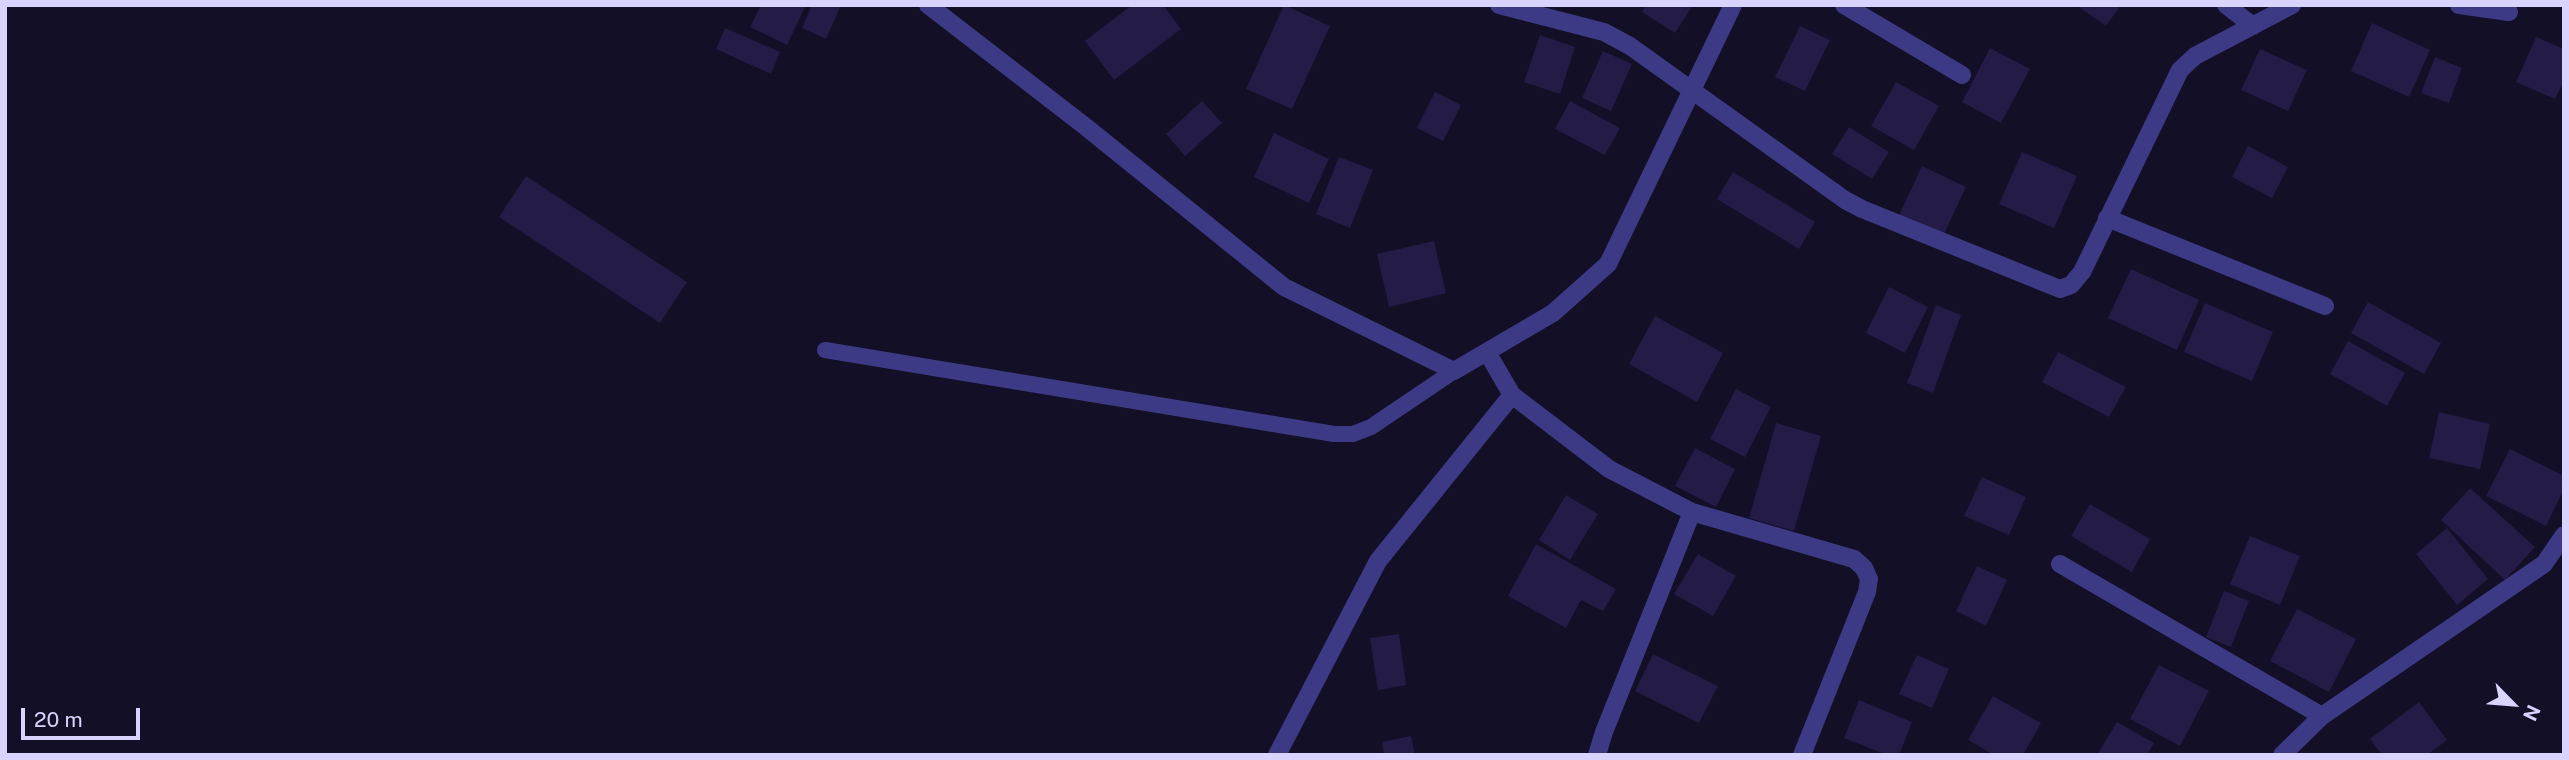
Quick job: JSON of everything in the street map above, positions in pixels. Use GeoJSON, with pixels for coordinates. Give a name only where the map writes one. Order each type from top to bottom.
{"type":"FeatureCollection","features":[{"type":"Feature","properties":{"kind":"street"},"geometry":{"type":"LineString","coordinates":[[928,5],[1086,127],[1284,287],[1454,371],[1553,313],[1608,264],[1733,5]]}},
{"type":"Feature","properties":{"kind":"street"},"geometry":{"type":"LineString","coordinates":[[1499,5],[1604,32],[1630,46],[1845,200],[2046,286],[2060,289],[2071,285],[2082,272],[2179,70],[2195,56],[2292,5]]}},
{"type":"Feature","properties":{"kind":"street"},"geometry":{"type":"LineString","coordinates":[[1844,5],[1962,75]]}},
{"type":"Feature","properties":{"kind":"street"},"geometry":{"type":"LineString","coordinates":[[2227,5],[2253,26]]}},
{"type":"Feature","properties":{"kind":"street"},"geometry":{"type":"LineString","coordinates":[[2459,5],[2509,12]]}},
{"type":"Feature","properties":{"kind":"street"},"geometry":{"type":"LineString","coordinates":[[2107,218],[2325,306]]}},
{"type":"Feature","properties":{"kind":"street"},"geometry":{"type":"LineString","coordinates":[[1487,352],[1512,395],[1600,464],[1692,512],[1854,559],[1864,568],[1869,579],[1867,592],[1802,755]]}},
{"type":"Feature","properties":{"kind":"street"},"geometry":{"type":"LineString","coordinates":[[1277,755],[1377,561],[1512,395]]}},
{"type":"Feature","properties":{"kind":"street"},"geometry":{"type":"LineString","coordinates":[[1597,755],[1692,512]]}},
{"type":"Feature","properties":{"kind":"street"},"geometry":{"type":"LineString","coordinates":[[2282,755],[2322,716],[2544,564],[2564,535]]}},
{"type":"Feature","properties":{"kind":"street"},"geometry":{"type":"LineString","coordinates":[[2060,564],[2322,716]]}},
{"type":"Feature","properties":{"kind":"lane"},"geometry":{"type":"LineString","coordinates":[[825,350],[1334,434],[1353,434],[1371,427],[1454,371]]}},
{"type":"Feature","properties":{"kind":"building"},"geometry":{"type":"Polygon","coordinates":[[[761,5],[806,5],[787,45],[750,27],[761,5]]]}},
{"type":"Feature","properties":{"kind":"building"},"geometry":{"type":"Polygon","coordinates":[[[812,5],[841,5],[826,39],[802,28],[812,5]]]}},
{"type":"Feature","properties":{"kind":"building"},"geometry":{"type":"Polygon","coordinates":[[[1132,5],[1163,5],[1181,29],[1114,80],[1085,41],[1132,5]]]}},
{"type":"Feature","properties":{"kind":"building"},"geometry":{"type":"Polygon","coordinates":[[[1284,5],[1330,26],[1292,109],[1246,89],[1284,5]]]}},
{"type":"Feature","properties":{"kind":"building"},"geometry":{"type":"Polygon","coordinates":[[[1646,5],[1693,5],[1675,33],[1642,12],[1646,5]]]}},
{"type":"Feature","properties":{"kind":"building"},"geometry":{"type":"Polygon","coordinates":[[[2076,5],[2121,5],[2106,26],[2076,5]]]}},
{"type":"Feature","properties":{"kind":"building"},"geometry":{"type":"Polygon","coordinates":[[[2372,23],[2430,50],[2409,97],[2351,71],[2372,23]]]}},
{"type":"Feature","properties":{"kind":"building"},"geometry":{"type":"Polygon","coordinates":[[[1800,26],[1830,40],[1805,91],[1775,77],[1800,26]]]}},
{"type":"Feature","properties":{"kind":"building"},"geometry":{"type":"Polygon","coordinates":[[[725,28],[780,52],[771,74],[716,49],[725,28]]]}},
{"type":"Feature","properties":{"kind":"building"},"geometry":{"type":"Polygon","coordinates":[[[1540,35],[1575,47],[1560,94],[1524,82],[1540,35]]]}},
{"type":"Feature","properties":{"kind":"building"},"geometry":{"type":"Polygon","coordinates":[[[2536,37],[2564,49],[2564,81],[2555,99],[2516,82],[2536,37]]]}},
{"type":"Feature","properties":{"kind":"building"},"geometry":{"type":"Polygon","coordinates":[[[1990,48],[2030,69],[2001,123],[1962,102],[1990,48]]]}},
{"type":"Feature","properties":{"kind":"building"},"geometry":{"type":"Polygon","coordinates":[[[2260,49],[2307,70],[2288,111],[2241,90],[2260,49]]]}},
{"type":"Feature","properties":{"kind":"building"},"geometry":{"type":"Polygon","coordinates":[[[1603,51],[1632,64],[1611,111],[1582,98],[1603,51]]]}},
{"type":"Feature","properties":{"kind":"building"},"geometry":{"type":"Polygon","coordinates":[[[2435,57],[2462,68],[2449,103],[2421,93],[2435,57]]]}},
{"type":"Feature","properties":{"kind":"building"},"geometry":{"type":"Polygon","coordinates":[[[1896,82],[1939,106],[1914,150],[1871,126],[1896,82]]]}},
{"type":"Feature","properties":{"kind":"building"},"geometry":{"type":"Polygon","coordinates":[[[1435,92],[1461,105],[1443,141],[1417,128],[1435,92]]]}},
{"type":"Feature","properties":{"kind":"building"},"geometry":{"type":"Polygon","coordinates":[[[1202,101],[1222,123],[1185,156],[1166,134],[1202,101]]]}},
{"type":"Feature","properties":{"kind":"building"},"geometry":{"type":"Polygon","coordinates":[[[1570,101],[1620,128],[1605,155],[1555,129],[1570,101]]]}},
{"type":"Feature","properties":{"kind":"building"},"geometry":{"type":"Polygon","coordinates":[[[1849,127],[1889,152],[1872,179],[1832,154],[1849,127]]]}},
{"type":"Feature","properties":{"kind":"building"},"geometry":{"type":"Polygon","coordinates":[[[1274,133],[1329,159],[1309,203],[1254,177],[1274,133]]]}},
{"type":"Feature","properties":{"kind":"building"},"geometry":{"type":"Polygon","coordinates":[[[2248,146],[2288,167],[2272,198],[2232,177],[2248,146]]]}},
{"type":"Feature","properties":{"kind":"building"},"geometry":{"type":"Polygon","coordinates":[[[2022,152],[2077,176],[2054,228],[1999,204],[2022,152]]]}},
{"type":"Feature","properties":{"kind":"building"},"geometry":{"type":"Polygon","coordinates":[[[1339,157],[1373,170],[1350,228],[1316,214],[1339,157]]]}},
{"type":"Feature","properties":{"kind":"building"},"geometry":{"type":"Polygon","coordinates":[[[1922,166],[1966,187],[1943,236],[1899,215],[1922,166]]]}},
{"type":"Feature","properties":{"kind":"building"},"geometry":{"type":"Polygon","coordinates":[[[1733,172],[1815,222],[1799,249],[1717,199],[1733,172]]]}},
{"type":"Feature","properties":{"kind":"building"},"geometry":{"type":"Polygon","coordinates":[[[526,176],[687,282],[660,323],[499,217],[526,176]]]}},
{"type":"Feature","properties":{"kind":"building"},"geometry":{"type":"Polygon","coordinates":[[[1434,241],[1446,293],[1389,307],[1377,254],[1434,241]]]}},
{"type":"Feature","properties":{"kind":"building"},"geometry":{"type":"Polygon","coordinates":[[[2131,269],[2199,300],[2177,350],[2108,318],[2131,269]]]}},
{"type":"Feature","properties":{"kind":"building"},"geometry":{"type":"Polygon","coordinates":[[[1889,287],[1928,307],[1905,353],[1866,333],[1889,287]]]}},
{"type":"Feature","properties":{"kind":"building"},"geometry":{"type":"Polygon","coordinates":[[[2368,302],[2441,343],[2424,374],[2351,333],[2368,302]]]}},
{"type":"Feature","properties":{"kind":"building"},"geometry":{"type":"Polygon","coordinates":[[[2205,303],[2273,332],[2252,381],[2184,352],[2205,303]]]}},
{"type":"Feature","properties":{"kind":"building"},"geometry":{"type":"Polygon","coordinates":[[[1936,305],[1961,315],[1933,393],[1907,383],[1936,305]]]}},
{"type":"Feature","properties":{"kind":"building"},"geometry":{"type":"Polygon","coordinates":[[[1655,316],[1723,353],[1697,402],[1629,364],[1655,316]]]}},
{"type":"Feature","properties":{"kind":"building"},"geometry":{"type":"Polygon","coordinates":[[[2348,341],[2405,373],[2387,406],[2330,374],[2348,341]]]}},
{"type":"Feature","properties":{"kind":"building"},"geometry":{"type":"Polygon","coordinates":[[[2058,352],[2126,387],[2109,417],[2042,382],[2058,352]]]}},
{"type":"Feature","properties":{"kind":"building"},"geometry":{"type":"Polygon","coordinates":[[[1736,389],[1771,407],[1745,457],[1710,439],[1736,389]]]}},
{"type":"Feature","properties":{"kind":"building"},"geometry":{"type":"Polygon","coordinates":[[[2439,412],[2490,424],[2480,469],[2429,458],[2439,412]]]}},
{"type":"Feature","properties":{"kind":"building"},"geometry":{"type":"Polygon","coordinates":[[[1776,423],[1821,436],[1794,531],[1749,518],[1776,423]]]}},
{"type":"Feature","properties":{"kind":"building"},"geometry":{"type":"Polygon","coordinates":[[[1695,448],[1735,469],[1716,507],[1675,486],[1695,448]]]}},
{"type":"Feature","properties":{"kind":"building"},"geometry":{"type":"Polygon","coordinates":[[[2510,449],[2564,476],[2564,489],[2546,526],[2486,496],[2510,449]]]}},
{"type":"Feature","properties":{"kind":"building"},"geometry":{"type":"Polygon","coordinates":[[[1982,477],[2026,497],[2009,535],[1964,516],[1982,477]]]}},
{"type":"Feature","properties":{"kind":"building"},"geometry":{"type":"Polygon","coordinates":[[[2470,488],[2535,547],[2505,580],[2441,520],[2470,488]]]}},
{"type":"Feature","properties":{"kind":"building"},"geometry":{"type":"Polygon","coordinates":[[[1566,495],[1598,514],[1570,560],[1539,540],[1566,495]]]}},
{"type":"Feature","properties":{"kind":"building"},"geometry":{"type":"Polygon","coordinates":[[[2090,504],[2150,539],[2132,572],[2071,536],[2090,504]]]}},
{"type":"Feature","properties":{"kind":"building"},"geometry":{"type":"Polygon","coordinates":[[[2447,528],[2488,579],[2457,605],[2416,554],[2447,528]]]}},
{"type":"Feature","properties":{"kind":"building"},"geometry":{"type":"Polygon","coordinates":[[[2250,536],[2300,556],[2280,605],[2230,584],[2250,536]]]}},
{"type":"Feature","properties":{"kind":"building"},"geometry":{"type":"Polygon","coordinates":[[[1536,544],[1616,589],[1603,611],[1581,600],[1566,628],[1508,596],[1536,544]]]}},
{"type":"Feature","properties":{"kind":"building"},"geometry":{"type":"Polygon","coordinates":[[[1698,554],[1736,576],[1713,616],[1674,594],[1698,554]]]}},
{"type":"Feature","properties":{"kind":"building"},"geometry":{"type":"Polygon","coordinates":[[[1977,566],[2007,580],[1986,626],[1956,611],[1977,566]]]}},
{"type":"Feature","properties":{"kind":"building"},"geometry":{"type":"Polygon","coordinates":[[[2224,591],[2249,601],[2231,647],[2206,637],[2224,591]]]}},
{"type":"Feature","properties":{"kind":"building"},"geometry":{"type":"Polygon","coordinates":[[[2297,609],[2356,639],[2329,692],[2270,661],[2297,609]]]}},
{"type":"Feature","properties":{"kind":"building"},"geometry":{"type":"Polygon","coordinates":[[[1399,634],[1406,685],[1378,690],[1370,638],[1399,634]]]}},
{"type":"Feature","properties":{"kind":"building"},"geometry":{"type":"Polygon","coordinates":[[[1653,654],[1718,686],[1699,723],[1635,691],[1653,654]]]}},
{"type":"Feature","properties":{"kind":"building"},"geometry":{"type":"Polygon","coordinates":[[[1917,655],[1949,669],[1932,708],[1899,694],[1917,655]]]}},
{"type":"Feature","properties":{"kind":"building"},"geometry":{"type":"Polygon","coordinates":[[[2159,665],[2209,691],[2180,746],[2130,719],[2159,665]]]}},
{"type":"Feature","properties":{"kind":"building"},"geometry":{"type":"Polygon","coordinates":[[[1993,696],[2041,723],[2023,755],[1994,755],[1968,740],[1993,696]]]}},
{"type":"Feature","properties":{"kind":"building"},"geometry":{"type":"Polygon","coordinates":[[[1859,700],[1912,722],[1899,755],[1887,755],[1844,738],[1859,700]]]}},
{"type":"Feature","properties":{"kind":"building"},"geometry":{"type":"Polygon","coordinates":[[[2419,702],[2447,740],[2427,755],[2382,755],[2370,739],[2419,702]]]}},
{"type":"Feature","properties":{"kind":"building"},"geometry":{"type":"Polygon","coordinates":[[[2117,722],[2154,743],[2147,755],[2097,755],[2117,722]]]}},
{"type":"Feature","properties":{"kind":"building"},"geometry":{"type":"Polygon","coordinates":[[[1411,736],[1415,755],[1384,755],[1382,742],[1411,736]]]}}]}
